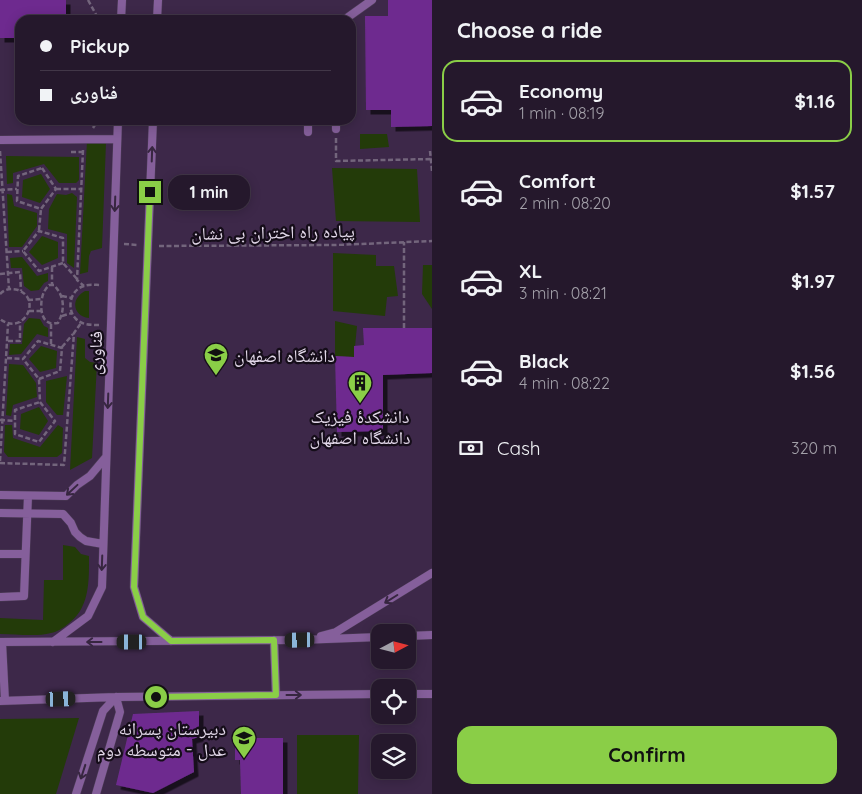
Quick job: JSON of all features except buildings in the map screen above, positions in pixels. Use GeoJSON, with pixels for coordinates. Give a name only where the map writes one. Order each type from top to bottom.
{"type":"FeatureCollection","features":[{"type":"Feature","properties":{"kind":"lane"},"geometry":{"type":"LineString","coordinates":[[121,15],[122,0]]}},
{"type":"Feature","properties":{"kind":"lane"},"geometry":{"type":"LineString","coordinates":[[157,15],[158,0]]}},
{"type":"Feature","properties":{"kind":"lane"},"geometry":{"type":"LineString","coordinates":[[351,15],[372,0]]}},
{"type":"Feature","properties":{"kind":"lane","name":"فناوری"},"geometry":{"type":"LineString","coordinates":[[53,642],[88,616],[102,587],[118,125]]}},
{"type":"Feature","properties":{"kind":"lane"},"geometry":{"type":"LineString","coordinates":[[153,125],[134,587],[143,617],[171,641]]}},
{"type":"Feature","properties":{"kind":"lane"},"geometry":{"type":"LineString","coordinates":[[308,125],[308,132]]}},
{"type":"Feature","properties":{"kind":"lane"},"geometry":{"type":"LineString","coordinates":[[0,140],[117,139]]}},
{"type":"Feature","properties":{"kind":"lane"},"geometry":{"type":"LineString","coordinates":[[0,495],[66,496],[90,476],[106,457]]}},
{"type":"Feature","properties":{"kind":"lane"},"geometry":{"type":"LineString","coordinates":[[1,597],[24,596],[28,496]]}},
{"type":"Feature","properties":{"kind":"lane"},"geometry":{"type":"LineString","coordinates":[[0,512],[63,514],[80,537],[86,541],[103,544]]}},
{"type":"Feature","properties":{"kind":"lane"},"geometry":{"type":"LineString","coordinates":[[0,554],[25,554]]}},
{"type":"Feature","properties":{"kind":"lane"},"geometry":{"type":"LineString","coordinates":[[300,640],[336,632],[432,573]]}},
{"type":"Feature","properties":{"kind":"lane"},"geometry":{"type":"LineString","coordinates":[[416,636],[432,635]]}},
{"type":"Feature","properties":{"kind":"lane"},"geometry":{"type":"LineString","coordinates":[[371,637],[300,640],[1,642],[3,701],[116,697],[371,694]]}},
{"type":"Feature","properties":{"kind":"lane"},"geometry":{"type":"LineString","coordinates":[[274,640],[276,695]]}},
{"type":"Feature","properties":{"kind":"lane"},"geometry":{"type":"LineString","coordinates":[[416,694],[432,694]]}},
{"type":"Feature","properties":{"kind":"lane"},"geometry":{"type":"LineString","coordinates":[[76,794],[103,711],[116,697]]}},
{"type":"Feature","properties":{"kind":"lane"},"geometry":{"type":"LineString","coordinates":[[96,794],[120,712],[116,697]]}},
{"type":"Feature","properties":{"kind":"path"},"geometry":{"type":"LineString","coordinates":[[88,0],[96,15]]}},
{"type":"Feature","properties":{"kind":"path"},"geometry":{"type":"LineString","coordinates":[[336,129],[336,161],[432,159]]}},
{"type":"Feature","properties":{"kind":"path"},"geometry":{"type":"LineString","coordinates":[[77,280],[83,144]]}},
{"type":"Feature","properties":{"kind":"path"},"geometry":{"type":"LineString","coordinates":[[430,151],[432,171]]}},
{"type":"Feature","properties":{"kind":"path"},"geometry":{"type":"LineString","coordinates":[[0,152],[8,289]]}},
{"type":"Feature","properties":{"kind":"path"},"geometry":{"type":"LineString","coordinates":[[41,210],[17,201],[18,176],[42,168],[56,189]]}},
{"type":"Feature","properties":{"kind":"path"},"geometry":{"type":"LineString","coordinates":[[1,190],[17,188]]}},
{"type":"Feature","properties":{"kind":"path"},"geometry":{"type":"LineString","coordinates":[[56,189],[81,189]]}},
{"type":"Feature","properties":{"kind":"path"},"geometry":{"type":"LineString","coordinates":[[23,252],[39,231],[41,210],[56,189]]}},
{"type":"Feature","properties":{"kind":"path"},"geometry":{"type":"LineString","coordinates":[[39,231],[63,238],[63,263],[84,286]]}},
{"type":"Feature","properties":{"kind":"path","name":"پیاده راه اختران بی نشان"},"geometry":{"type":"LineString","coordinates":[[113,244],[148,246],[336,245],[432,241]]}},
{"type":"Feature","properties":{"kind":"path"},"geometry":{"type":"LineString","coordinates":[[404,242],[404,328]]}},
{"type":"Feature","properties":{"kind":"path"},"geometry":{"type":"LineString","coordinates":[[7,252],[23,252]]}},
{"type":"Feature","properties":{"kind":"path"},"geometry":{"type":"LineString","coordinates":[[23,252],[39,272],[63,263]]}},
{"type":"Feature","properties":{"kind":"path"},"geometry":{"type":"LineString","coordinates":[[52,267],[52,285]]}},
{"type":"Feature","properties":{"kind":"path"},"geometry":{"type":"LineString","coordinates":[[0,274],[20,272],[21,291]]}},
{"type":"Feature","properties":{"kind":"path"},"geometry":{"type":"LineString","coordinates":[[49,285],[52,285],[62,296],[64,306],[58,323],[51,324],[46,322],[43,316],[42,299],[44,291],[49,285]]}},
{"type":"Feature","properties":{"kind":"path"},"geometry":{"type":"LineString","coordinates":[[88,325],[76,319],[70,307],[72,298],[78,289],[90,285]]}},
{"type":"Feature","properties":{"kind":"path"},"geometry":{"type":"LineString","coordinates":[[0,294],[8,289]]}},
{"type":"Feature","properties":{"kind":"path"},"geometry":{"type":"LineString","coordinates":[[0,290],[21,291],[25,294],[30,305],[27,316],[20,322],[12,324],[0,323]]}},
{"type":"Feature","properties":{"kind":"path"},"geometry":{"type":"LineString","coordinates":[[62,296],[72,298]]}},
{"type":"Feature","properties":{"kind":"path"},"geometry":{"type":"LineString","coordinates":[[28,300],[42,299]]}},
{"type":"Feature","properties":{"kind":"path"},"geometry":{"type":"LineString","coordinates":[[29,311],[42,311]]}},
{"type":"Feature","properties":{"kind":"path"},"geometry":{"type":"LineString","coordinates":[[62,316],[72,314]]}},
{"type":"Feature","properties":{"kind":"path"},"geometry":{"type":"LineString","coordinates":[[0,319],[7,323]]}},
{"type":"Feature","properties":{"kind":"path"},"geometry":{"type":"LineString","coordinates":[[8,341],[20,341],[20,322]]}},
{"type":"Feature","properties":{"kind":"path"},"geometry":{"type":"LineString","coordinates":[[7,323],[8,341],[1,420],[0,462],[64,464],[74,333]]}},
{"type":"Feature","properties":{"kind":"path"},"geometry":{"type":"LineString","coordinates":[[39,379],[60,371],[62,348],[81,323]]}},
{"type":"Feature","properties":{"kind":"path"},"geometry":{"type":"LineString","coordinates":[[51,324],[51,345]]}},
{"type":"Feature","properties":{"kind":"path"},"geometry":{"type":"LineString","coordinates":[[23,359],[38,341],[62,348]]}},
{"type":"Feature","properties":{"kind":"path"},"geometry":{"type":"LineString","coordinates":[[6,358],[23,359],[39,379],[40,402],[55,421],[40,442],[15,434],[15,410],[40,402]]}},
{"type":"Feature","properties":{"kind":"path"},"geometry":{"type":"LineString","coordinates":[[1,420],[15,421]]}},
{"type":"Feature","properties":{"kind":"shaded area","name":"دانشگاه اصفهان"},"geometry":{"type":"Polygon","coordinates":[[[0,0],[432,0],[432,794],[0,794],[0,0]]]}},
{"type":"Feature","properties":{"kind":"green space"},"geometry":{"type":"Polygon","coordinates":[[[360,134],[387,134],[389,147],[360,149],[360,134]]]}},
{"type":"Feature","properties":{"kind":"green space"},"geometry":{"type":"Polygon","coordinates":[[[87,141],[106,142],[102,248],[91,251],[88,272],[80,274],[87,141]]]}},
{"type":"Feature","properties":{"kind":"green space"},"geometry":{"type":"Polygon","coordinates":[[[6,156],[79,157],[79,180],[76,183],[59,183],[44,164],[13,173],[13,183],[7,184],[6,156]]]}},
{"type":"Feature","properties":{"kind":"green space"},"geometry":{"type":"Polygon","coordinates":[[[332,168],[417,169],[420,222],[336,221],[332,168]]]}},
{"type":"Feature","properties":{"kind":"green space"},"geometry":{"type":"Polygon","coordinates":[[[41,174],[50,189],[40,203],[22,197],[23,180],[41,174]]]}},
{"type":"Feature","properties":{"kind":"green space"},"geometry":{"type":"Polygon","coordinates":[[[72,193],[77,197],[74,268],[67,263],[67,234],[48,229],[49,209],[57,194],[66,195],[72,193]]]}},
{"type":"Feature","properties":{"kind":"green space"},"geometry":{"type":"Polygon","coordinates":[[[7,194],[12,195],[14,206],[37,213],[37,226],[22,247],[9,247],[7,194]]]}},
{"type":"Feature","properties":{"kind":"green space"},"geometry":{"type":"Polygon","coordinates":[[[42,236],[58,242],[58,258],[42,265],[29,252],[42,236]]]}},
{"type":"Feature","properties":{"kind":"green space"},"geometry":{"type":"Polygon","coordinates":[[[333,253],[376,255],[376,266],[394,266],[398,296],[387,297],[385,316],[333,311],[333,253]]]}},
{"type":"Feature","properties":{"kind":"green space"},"geometry":{"type":"Polygon","coordinates":[[[22,257],[37,276],[48,273],[48,281],[39,290],[31,291],[24,286],[22,268],[11,268],[10,258],[22,257]]]}},
{"type":"Feature","properties":{"kind":"green space"},"geometry":{"type":"Polygon","coordinates":[[[423,265],[432,265],[432,309],[422,294],[423,265]]]}},
{"type":"Feature","properties":{"kind":"green space"},"geometry":{"type":"Polygon","coordinates":[[[85,291],[89,291],[89,318],[80,314],[75,307],[77,298],[85,291]]]}},
{"type":"Feature","properties":{"kind":"green space"},"geometry":{"type":"Polygon","coordinates":[[[29,318],[40,319],[44,326],[48,328],[48,337],[37,334],[21,354],[9,355],[10,344],[22,344],[24,324],[29,318]]]}},
{"type":"Feature","properties":{"kind":"green space"},"geometry":{"type":"Polygon","coordinates":[[[335,321],[357,326],[354,357],[335,356],[335,321]]]}},
{"type":"Feature","properties":{"kind":"green space"},"geometry":{"type":"Polygon","coordinates":[[[77,337],[85,339],[85,358],[90,362],[97,363],[92,458],[70,470],[77,337]]]}},
{"type":"Feature","properties":{"kind":"green space"},"geometry":{"type":"Polygon","coordinates":[[[41,346],[57,351],[56,368],[40,372],[29,359],[41,346]]]}},
{"type":"Feature","properties":{"kind":"green space"},"geometry":{"type":"Polygon","coordinates":[[[9,364],[23,365],[36,383],[37,397],[13,405],[11,416],[6,415],[9,364]]]}},
{"type":"Feature","properties":{"kind":"green space"},"geometry":{"type":"Polygon","coordinates":[[[67,376],[63,415],[57,415],[46,402],[46,381],[67,376]]]}},
{"type":"Feature","properties":{"kind":"green space"},"geometry":{"type":"Polygon","coordinates":[[[39,407],[48,421],[39,435],[20,429],[21,414],[39,407]]]}},
{"type":"Feature","properties":{"kind":"green space"},"geometry":{"type":"Polygon","coordinates":[[[5,425],[12,425],[13,438],[40,447],[58,425],[63,428],[62,453],[57,457],[8,457],[4,452],[5,425]]]}},
{"type":"Feature","properties":{"kind":"green space"},"geometry":{"type":"Polygon","coordinates":[[[63,545],[75,547],[81,554],[89,556],[87,593],[81,610],[75,618],[60,630],[32,635],[0,634],[0,618],[43,620],[44,580],[63,580],[63,545]]]}},
{"type":"Feature","properties":{"kind":"green space"},"geometry":{"type":"Polygon","coordinates":[[[79,718],[56,794],[0,794],[0,719],[79,718]]]}},
{"type":"Feature","properties":{"kind":"green space"},"geometry":{"type":"Polygon","coordinates":[[[297,735],[359,735],[358,794],[297,794],[297,735]]]}},
{"type":"Feature","properties":{"kind":"place","name":"دانشگاه اصفهان"},"geometry":{"type":"Point","coordinates":[216,376]}},
{"type":"Feature","properties":{"kind":"place","name":"دانشکدهٔ فیزیک دانشگاه اصفهان"},"geometry":{"type":"Point","coordinates":[360,404]}},
{"type":"Feature","properties":{"kind":"place","name":"دبیرستان پسرانه عدل - متوسطه دوم"},"geometry":{"type":"Point","coordinates":[244,759]}},
{"type":"Feature","properties":{"kind":"route"},"geometry":{"type":"LineString","coordinates":[[150,192],[134,587],[143,617],[171,641],[274,640],[276,695],[156,697]]}}]}
